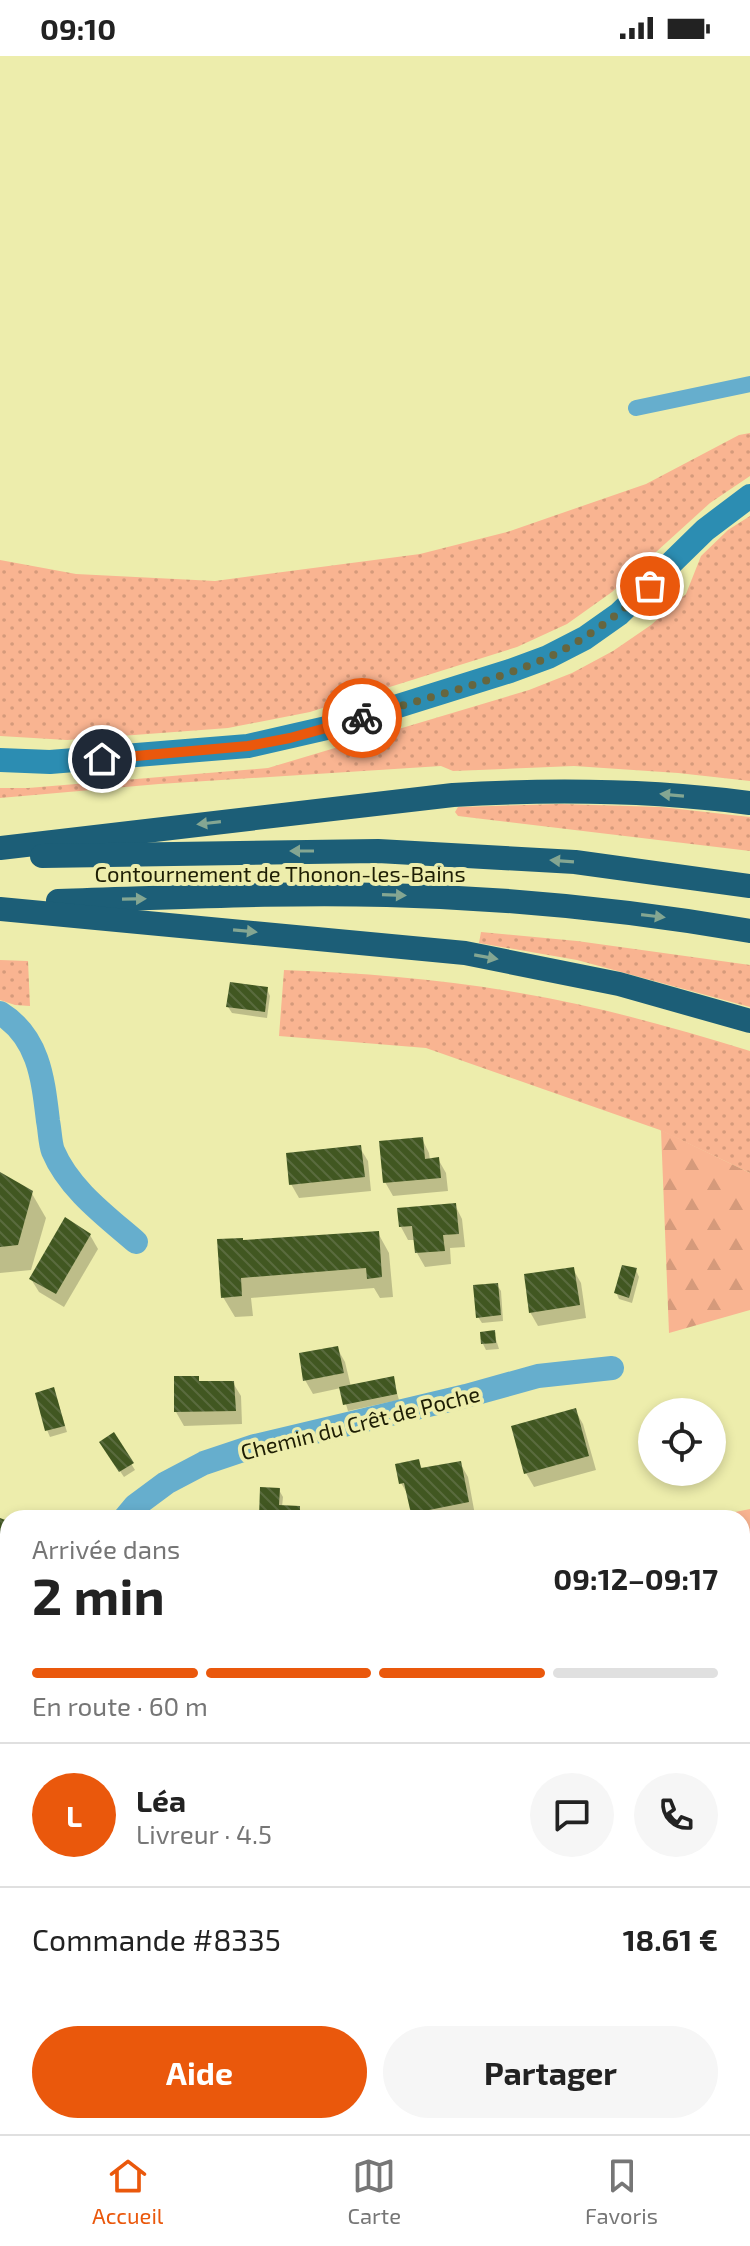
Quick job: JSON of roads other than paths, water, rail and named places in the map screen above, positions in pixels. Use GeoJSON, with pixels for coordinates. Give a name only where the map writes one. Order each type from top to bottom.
{"type":"FeatureCollection","features":[{"type":"Feature","properties":{"kind":"highway"},"geometry":{"type":"LineString","coordinates":[[0,848],[528,790],[632,792],[750,803]]}},
{"type":"Feature","properties":{"kind":"highway","name":"Contournement de Thonon-les-Bains"},"geometry":{"type":"LineString","coordinates":[[0,858],[378,851],[575,862],[750,886]]}},
{"type":"Feature","properties":{"kind":"highway","name":"Contournement de Thonon-les-Bains"},"geometry":{"type":"LineString","coordinates":[[0,902],[313,895],[447,897],[595,909],[750,931]]}},
{"type":"Feature","properties":{"kind":"highway"},"geometry":{"type":"LineString","coordinates":[[0,909],[465,953],[619,984],[750,1021]]}},
{"type":"Feature","properties":{"kind":"main road"},"geometry":{"type":"LineString","coordinates":[[0,760],[63,761],[248,746],[331,727],[510,671],[548,657],[585,638],[619,614],[713,524],[750,496]]}},
{"type":"Feature","properties":{"kind":"street"},"geometry":{"type":"LineString","coordinates":[[0,1013],[14,1022],[27,1038],[41,1068],[52,1150],[70,1179],[136,1242]]}},
{"type":"Feature","properties":{"kind":"street","name":"Chemin du Crêt de Poche"},"geometry":{"type":"LineString","coordinates":[[132,1510],[166,1483],[204,1463],[255,1446],[538,1376],[612,1368]]}},
{"type":"Feature","properties":{"kind":"lane"},"geometry":{"type":"LineString","coordinates":[[636,408],[750,384]]}}]}
